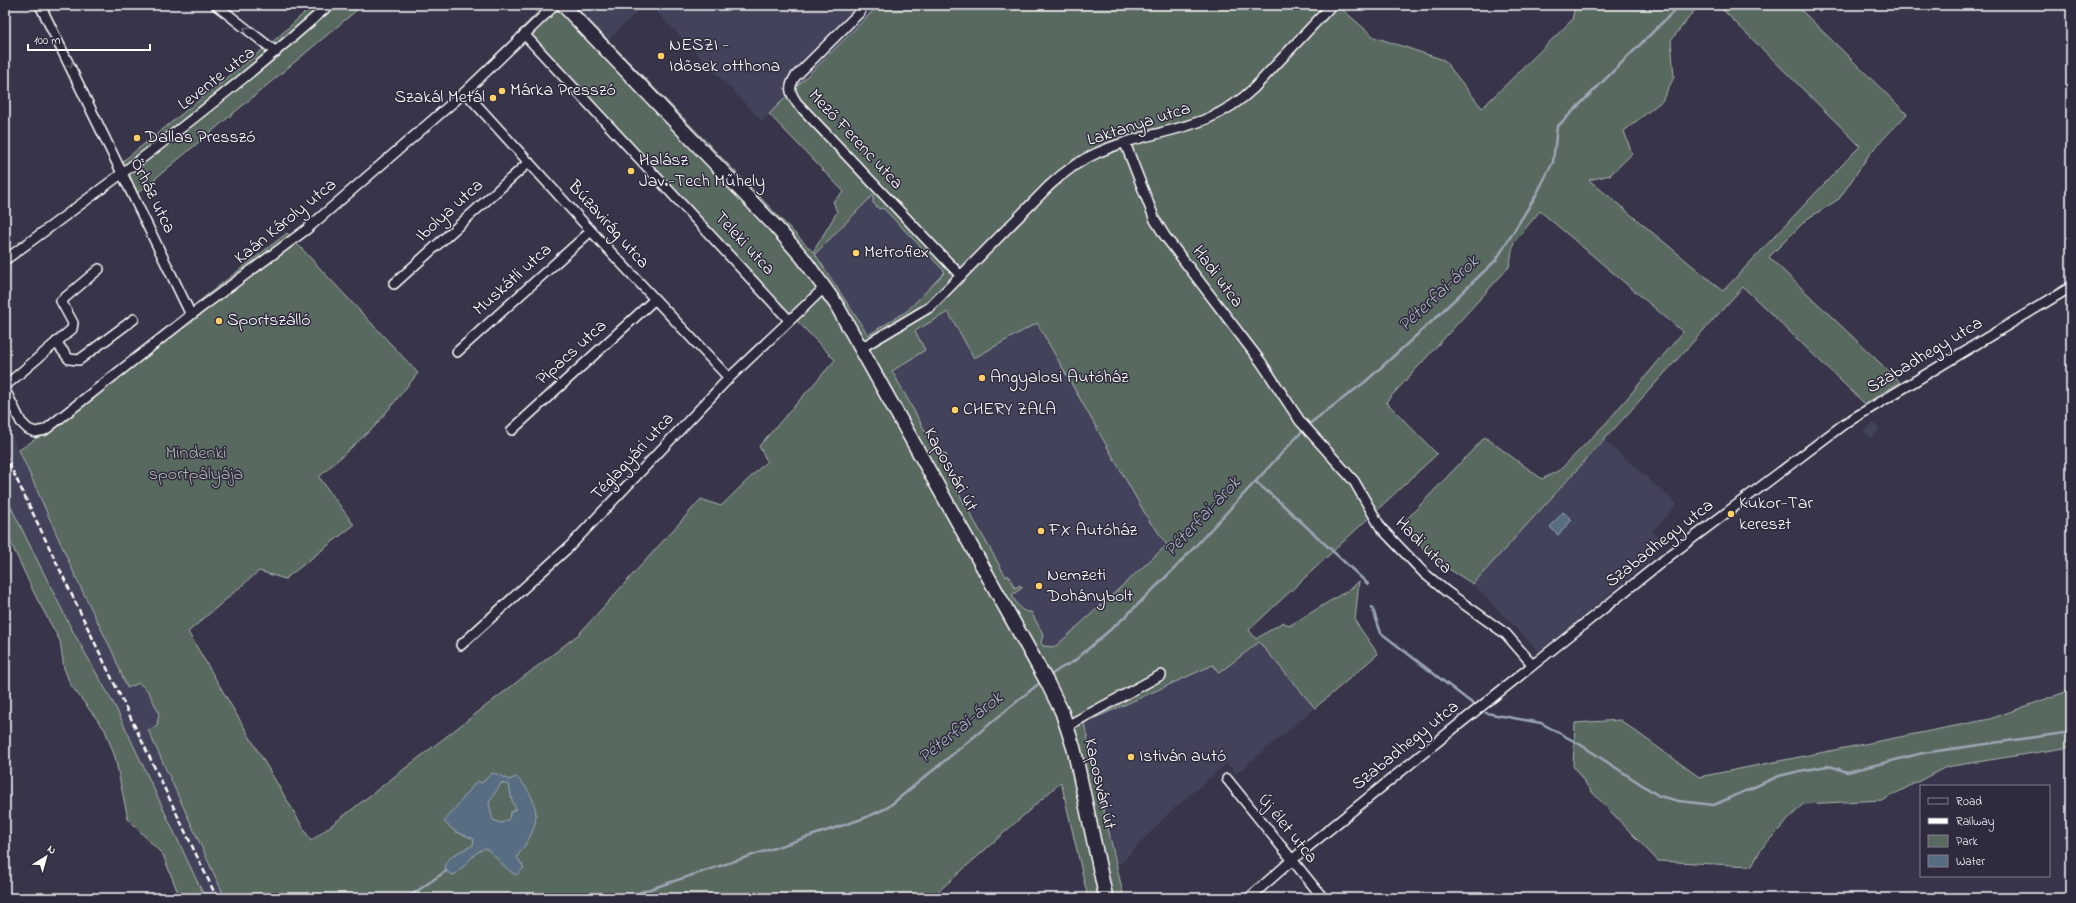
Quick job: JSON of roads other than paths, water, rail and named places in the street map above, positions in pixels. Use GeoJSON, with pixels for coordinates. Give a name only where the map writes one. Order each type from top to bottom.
{"type":"FeatureCollection","features":[{"type":"Feature","properties":{"kind":"main road","name":"Teleki utca"},"geometry":{"type":"LineString","coordinates":[[563,5],[775,226],[825,287]]}},
{"type":"Feature","properties":{"kind":"main road","name":"Kaposvári út"},"geometry":{"type":"LineString","coordinates":[[825,287],[861,348],[1045,677],[1067,726],[1075,755],[1106,898]]}},
{"type":"Feature","properties":{"kind":"street","name":"Őrház utca"},"geometry":{"type":"LineString","coordinates":[[40,5],[191,315]]}},
{"type":"Feature","properties":{"kind":"street"},"geometry":{"type":"LineString","coordinates":[[216,5],[276,52]]}},
{"type":"Feature","properties":{"kind":"street","name":"Levente utca"},"geometry":{"type":"LineString","coordinates":[[5,260],[123,174],[276,52],[329,5]]}},
{"type":"Feature","properties":{"kind":"street","name":"Kaán Károly utca"},"geometry":{"type":"LineString","coordinates":[[5,390],[21,422],[28,429],[34,432],[45,430],[191,315],[307,229],[465,92],[555,5]]}},
{"type":"Feature","properties":{"kind":"street","name":"Mező Ferenc utca"},"geometry":{"type":"LineString","coordinates":[[862,5],[860,12],[795,77],[790,86],[790,92],[797,103],[961,276]]}},
{"type":"Feature","properties":{"kind":"street","name":"Laktanya utca"},"geometry":{"type":"LineString","coordinates":[[861,348],[921,314],[961,276],[1061,175],[1078,162],[1097,152],[1124,143],[1197,124],[1229,108],[1254,88],[1332,5]]}},
{"type":"Feature","properties":{"kind":"street","name":"Teleki utca"},"geometry":{"type":"LineString","coordinates":[[524,34],[789,320]]}},
{"type":"Feature","properties":{"kind":"street","name":"Búzavirág utca"},"geometry":{"type":"LineString","coordinates":[[465,92],[591,231],[729,378]]}},
{"type":"Feature","properties":{"kind":"street","name":"Hadi utca"},"geometry":{"type":"LineString","coordinates":[[1124,143],[1155,220],[1161,229],[1262,362],[1309,433],[1341,465],[1354,481],[1374,517],[1395,543],[1447,592],[1506,634],[1533,665]]}},
{"type":"Feature","properties":{"kind":"street","name":"Ibolya utca"},"geometry":{"type":"LineString","coordinates":[[394,284],[529,162]]}},
{"type":"Feature","properties":{"kind":"street","name":"Muskátli utca"},"geometry":{"type":"LineString","coordinates":[[457,352],[591,231]]}},
{"type":"Feature","properties":{"kind":"street"},"geometry":{"type":"LineString","coordinates":[[5,386],[74,326],[61,304],[62,299],[99,270]]}},
{"type":"Feature","properties":{"kind":"street","name":"Szabadhegy utca"},"geometry":{"type":"LineString","coordinates":[[1249,898],[1292,860],[1669,556],[1844,424],[2071,286]]}},
{"type":"Feature","properties":{"kind":"street","name":"Téglagyári utca"},"geometry":{"type":"LineString","coordinates":[[461,645],[570,546],[729,378],[825,287]]}},
{"type":"Feature","properties":{"kind":"street","name":"Pipacs utca"},"geometry":{"type":"LineString","coordinates":[[512,430],[655,299]]}},
{"type":"Feature","properties":{"kind":"street"},"geometry":{"type":"LineString","coordinates":[[56,342],[69,358],[80,360],[134,319]]}},
{"type":"Feature","properties":{"kind":"street"},"geometry":{"type":"LineString","coordinates":[[1067,726],[1161,675]]}},
{"type":"Feature","properties":{"kind":"street","name":"Új élet utca"},"geometry":{"type":"LineString","coordinates":[[1227,779],[1323,898]]}},
{"type":"Feature","properties":{"kind":"water"},"geometry":{"type":"Polygon","coordinates":[[[1563,512],[1572,520],[1558,535],[1550,527],[1563,512]]]}},
{"type":"Feature","properties":{"kind":"water"},"geometry":{"type":"Polygon","coordinates":[[[492,773],[509,780],[516,777],[526,787],[535,806],[536,820],[533,831],[517,857],[524,868],[516,875],[485,848],[476,853],[456,874],[452,875],[446,871],[445,864],[453,855],[473,845],[474,839],[456,832],[444,822],[477,781],[482,783],[492,773]],[[501,783],[489,803],[493,820],[501,823],[509,819],[510,813],[516,809],[512,801],[509,785],[501,783]]]}},
{"type":"Feature","properties":{"kind":"waterway","name":"Péterfai-árok"},"geometry":{"type":"LineString","coordinates":[[1048,677],[1073,662],[1126,616],[1174,569],[1309,424],[1365,382],[1496,260],[1535,197],[1553,162],[1557,127],[1680,5]]}},
{"type":"Feature","properties":{"kind":"waterway"},"geometry":{"type":"LineString","coordinates":[[1256,482],[1282,504],[1368,584]]}},
{"type":"Feature","properties":{"kind":"waterway"},"geometry":{"type":"LineString","coordinates":[[1372,607],[1381,633],[1473,704]]}},
{"type":"Feature","properties":{"kind":"waterway","name":"Péterfai-árok"},"geometry":{"type":"LineString","coordinates":[[623,898],[862,819],[887,808],[1042,681]]}},
{"type":"Feature","properties":{"kind":"waterway"},"geometry":{"type":"LineString","coordinates":[[1486,713],[1541,723],[1581,745],[1659,796],[1679,801],[1714,805],[1779,776],[1800,771],[1827,766],[1847,772],[1923,753],[2071,732]]}},
{"type":"Feature","properties":{"kind":"waterway"},"geometry":{"type":"LineString","coordinates":[[407,898],[446,871]]}},
{"type":"Feature","properties":{"kind":"railway"},"geometry":{"type":"LineString","coordinates":[[5,455],[217,898]]}},
{"type":"Feature","properties":{"kind":"place","name":"NESZI - Idősek otthona"},"geometry":{"type":"Point","coordinates":[661,56]}},
{"type":"Feature","properties":{"kind":"place","name":"Márka Presszó"},"geometry":{"type":"Point","coordinates":[502,91]}},
{"type":"Feature","properties":{"kind":"place","name":"Szakál Metál"},"geometry":{"type":"Point","coordinates":[493,98]}},
{"type":"Feature","properties":{"kind":"place","name":"Dallas Presszó"},"geometry":{"type":"Point","coordinates":[137,138]}},
{"type":"Feature","properties":{"kind":"place","name":"Halász Jav.-Tech Műhely"},"geometry":{"type":"Point","coordinates":[631,171]}},
{"type":"Feature","properties":{"kind":"place","name":"Metroflex"},"geometry":{"type":"Point","coordinates":[856,253]}},
{"type":"Feature","properties":{"kind":"place","name":"Sportszálló"},"geometry":{"type":"Point","coordinates":[219,321]}},
{"type":"Feature","properties":{"kind":"place","name":"Angyalosi Autóház"},"geometry":{"type":"Point","coordinates":[982,378]}},
{"type":"Feature","properties":{"kind":"place","name":"CHERY ZALA"},"geometry":{"type":"Point","coordinates":[955,410]}},
{"type":"Feature","properties":{"kind":"place","name":"Kukor-Tar kereszt"},"geometry":{"type":"Point","coordinates":[1731,514]}},
{"type":"Feature","properties":{"kind":"place","name":"FX Autóház"},"geometry":{"type":"Point","coordinates":[1041,531]}},
{"type":"Feature","properties":{"kind":"place","name":"Nemzeti Dohánybolt"},"geometry":{"type":"Point","coordinates":[1039,586]}},
{"type":"Feature","properties":{"kind":"place","name":"Istiván autó"},"geometry":{"type":"Point","coordinates":[1131,757]}},
{"type":"Feature","properties":{"kind":"park label","name":"Mindenki sportpályája"},"geometry":{"type":"Point","coordinates":[196,464]}}]}
